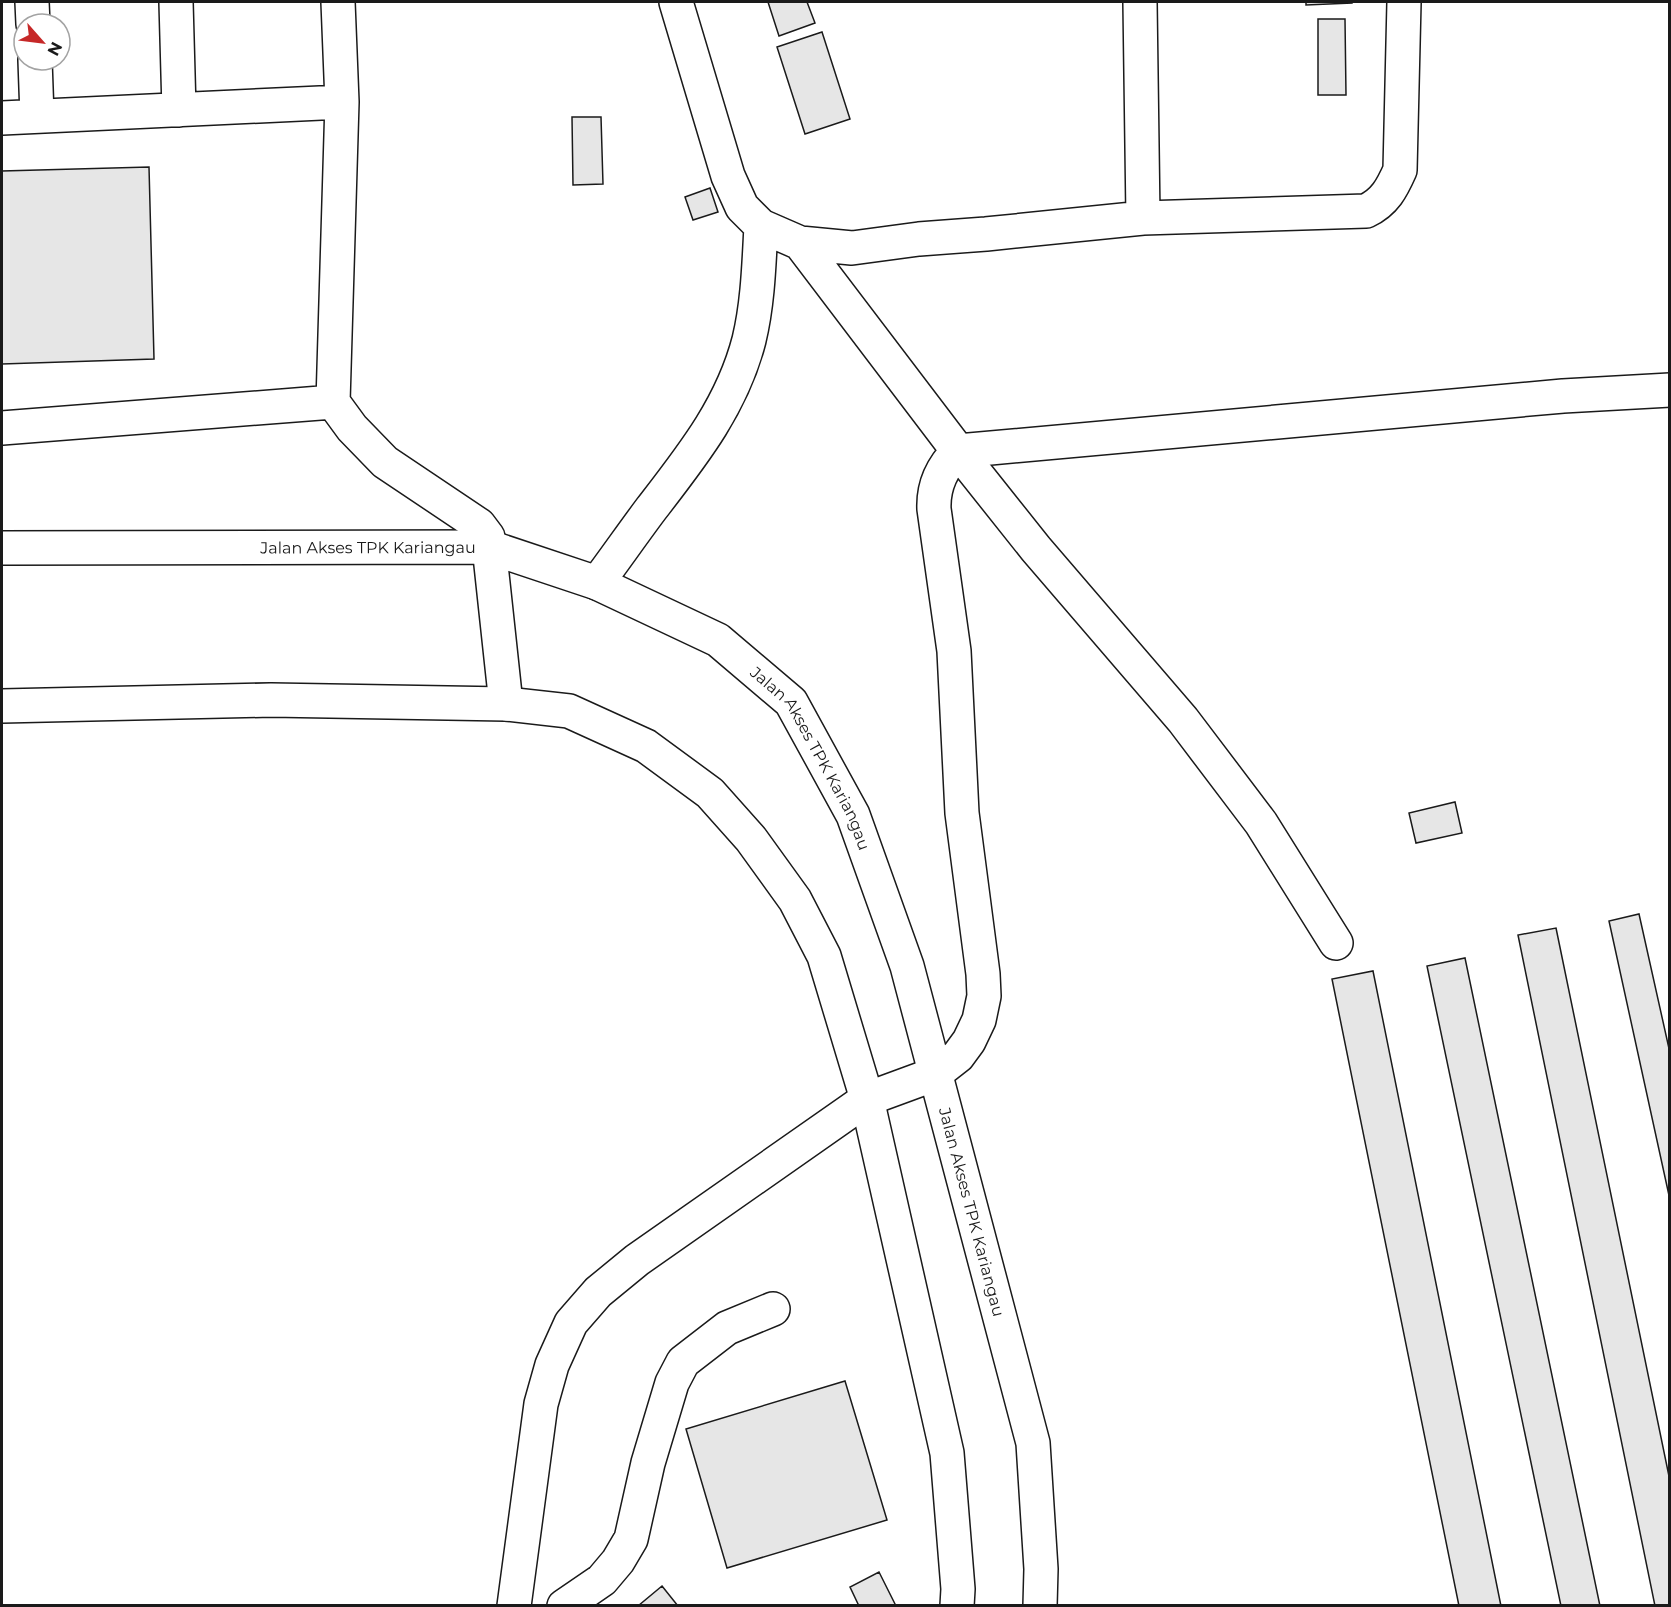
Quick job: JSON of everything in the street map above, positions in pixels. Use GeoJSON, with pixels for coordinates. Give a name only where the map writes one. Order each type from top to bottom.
{"type":"FeatureCollection","features":[{"type":"Feature","properties":{"kind":"main road"},"geometry":{"type":"LineString","coordinates":[[176,2],[179,110]]}},
{"type":"Feature","properties":{"kind":"main road"},"geometry":{"type":"LineString","coordinates":[[338,2],[342,102],[333,402],[352,428],[385,462],[479,525],[488,537],[506,704]]}},
{"type":"Feature","properties":{"kind":"main road"},"geometry":{"type":"LineString","coordinates":[[676,2],[728,176],[742,207],[761,226],[800,243],[852,248],[919,239],[1143,218],[1366,211],[1378,205],[1391,190],[1400,170],[1404,2]]}},
{"type":"Feature","properties":{"kind":"main road"},"geometry":{"type":"LineString","coordinates":[[1140,2],[1143,218]]}},
{"type":"Feature","properties":{"kind":"main road"},"geometry":{"type":"LineString","coordinates":[[35,72],[37,116]]}},
{"type":"Feature","properties":{"kind":"main road"},"geometry":{"type":"LineString","coordinates":[[2,118],[342,102]]}},
{"type":"Feature","properties":{"kind":"main road"},"geometry":{"type":"LineString","coordinates":[[597,583],[690,459],[720,414],[750,339],[761,226]]}},
{"type":"Feature","properties":{"kind":"main road"},"geometry":{"type":"LineString","coordinates":[[800,243],[1036,549],[1183,720],[1261,823],[1336,943]]}},
{"type":"Feature","properties":{"kind":"main road"},"geometry":{"type":"LineString","coordinates":[[514,1605],[541,1404],[552,1365],[571,1323],[598,1292],[637,1260],[867,1099],[935,1074],[958,1056],[969,1041],[979,1020],[984,996],[962,813],[954,651],[934,509],[934,496],[945,463],[958,450],[1563,396],[1670,390]]}},
{"type":"Feature","properties":{"kind":"main road"},"geometry":{"type":"LineString","coordinates":[[2,429],[333,402]]}},
{"type":"Feature","properties":{"kind":"main road","name":"Jalan Akses TPK Kariangau"},"geometry":{"type":"LineString","coordinates":[[2,548],[489,547],[597,583],[718,640],[790,702],[853,815],[907,966],[1033,1443],[1041,1569],[1040,1605]]}},
{"type":"Feature","properties":{"kind":"main road"},"geometry":{"type":"LineString","coordinates":[[2,706],[271,700],[506,704],[569,711],[646,746],[710,793],[751,839],[795,900],[824,956],[867,1099],[947,1453],[958,1589],[957,1605]]}},
{"type":"Feature","properties":{"kind":"main road"},"geometry":{"type":"LineString","coordinates":[[564,1605],[602,1580],[618,1561],[631,1539],[648,1463],[672,1383],[683,1362],[727,1328],[773,1310]]}},
{"type":"Feature","properties":{"kind":"building"},"geometry":{"type":"Polygon","coordinates":[[[768,2],[807,2],[815,23],[779,36],[768,2]]]}},
{"type":"Feature","properties":{"kind":"building"},"geometry":{"type":"Polygon","coordinates":[[[1306,2],[1352,2],[1352,3],[1306,5],[1306,2]]]}},
{"type":"Feature","properties":{"kind":"building"},"geometry":{"type":"Polygon","coordinates":[[[1318,19],[1345,19],[1346,95],[1318,95],[1318,19]]]}},
{"type":"Feature","properties":{"kind":"building"},"geometry":{"type":"Polygon","coordinates":[[[822,32],[850,119],[805,134],[777,47],[822,32]]]}},
{"type":"Feature","properties":{"kind":"building"},"geometry":{"type":"Polygon","coordinates":[[[572,117],[601,117],[603,184],[573,185],[572,117]]]}},
{"type":"Feature","properties":{"kind":"building"},"geometry":{"type":"Polygon","coordinates":[[[149,167],[154,359],[2,364],[2,171],[149,167]]]}},
{"type":"Feature","properties":{"kind":"building"},"geometry":{"type":"Polygon","coordinates":[[[710,188],[718,212],[693,220],[685,197],[710,188]]]}},
{"type":"Feature","properties":{"kind":"building"},"geometry":{"type":"Polygon","coordinates":[[[1455,802],[1462,833],[1416,843],[1409,813],[1455,802]]]}},
{"type":"Feature","properties":{"kind":"building"},"geometry":{"type":"Polygon","coordinates":[[[1639,914],[1670,1053],[1670,1200],[1609,921],[1639,914]]]}},
{"type":"Feature","properties":{"kind":"building"},"geometry":{"type":"Polygon","coordinates":[[[1556,928],[1670,1481],[1670,1606],[1655,1606],[1518,935],[1556,928]]]}},
{"type":"Feature","properties":{"kind":"building"},"geometry":{"type":"Polygon","coordinates":[[[1465,958],[1600,1606],[1561,1606],[1427,966],[1465,958]]]}},
{"type":"Feature","properties":{"kind":"building"},"geometry":{"type":"Polygon","coordinates":[[[1373,971],[1501,1606],[1459,1606],[1332,979],[1373,971]]]}},
{"type":"Feature","properties":{"kind":"building"},"geometry":{"type":"Polygon","coordinates":[[[845,1381],[887,1520],[727,1568],[686,1429],[845,1381]]]}},
{"type":"Feature","properties":{"kind":"building"},"geometry":{"type":"Polygon","coordinates":[[[879,1572],[896,1606],[859,1606],[850,1587],[879,1572]]]}},
{"type":"Feature","properties":{"kind":"building"},"geometry":{"type":"Polygon","coordinates":[[[662,1586],[678,1606],[638,1606],[662,1586]]]}}]}
